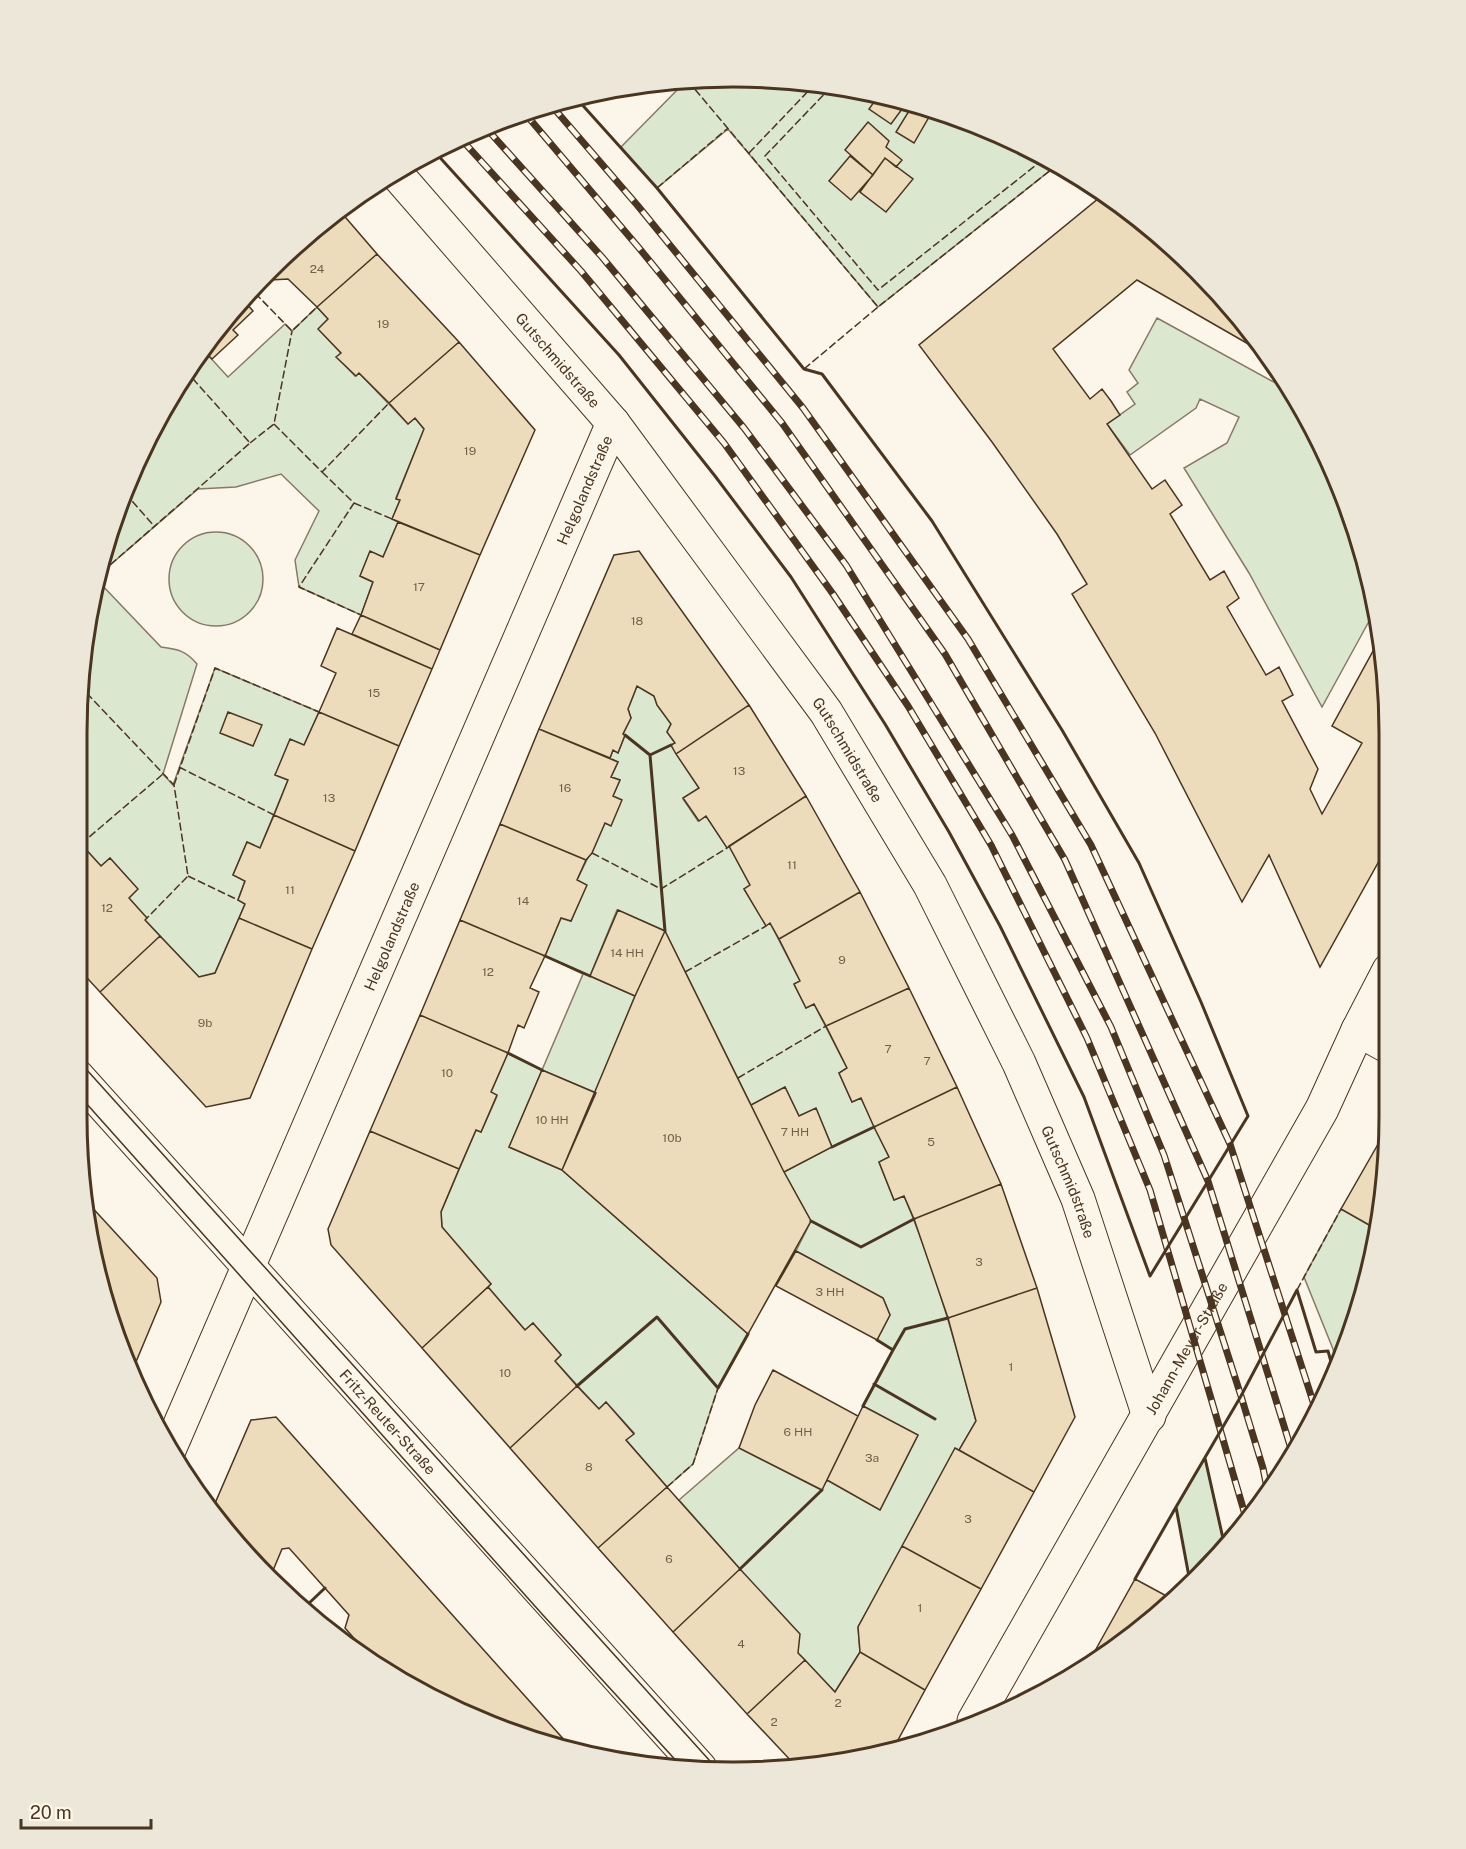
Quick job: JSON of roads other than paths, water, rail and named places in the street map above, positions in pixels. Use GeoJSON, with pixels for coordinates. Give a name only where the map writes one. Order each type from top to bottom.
{"type":"FeatureCollection","features":[{"type":"Feature","properties":{"kind":"street","name":"Gutschmidstraße"},"geometry":{"type":"LineString","coordinates":[[401,180],[613,423],[826,712],[930,885],[1019,1063],[1078,1199],[1149,1416]]}},
{"type":"Feature","properties":{"kind":"street","name":"Helgolandstraße"},"geometry":{"type":"LineString","coordinates":[[174,1439],[613,423]]}},
{"type":"Feature","properties":{"kind":"street","name":"Johann-Meyer-Straße"},"geometry":{"type":"LineString","coordinates":[[978,1714],[1322,1109],[1379,989]]}},
{"type":"Feature","properties":{"kind":"street"},"geometry":{"type":"LineString","coordinates":[[1358,1030],[1379,1042]]}},
{"type":"Feature","properties":{"kind":"street","name":"Fritz-Reuter-Straße"},"geometry":{"type":"LineString","coordinates":[[87,1087],[694,1761]]}},
{"type":"Feature","properties":{"kind":"tram line"},"geometry":{"type":"LineString","coordinates":[[87,1070],[710,1761]]}},
{"type":"Feature","properties":{"kind":"tram line"},"geometry":{"type":"LineString","coordinates":[[87,1104],[542,1614],[675,1759]]}},
{"type":"Feature","properties":{"kind":"railway"},"geometry":{"type":"LineString","coordinates":[[557,112],[638,206],[803,408],[968,639],[1091,845],[1230,1144],[1313,1401]]}},
{"type":"Feature","properties":{"kind":"railway"},"geometry":{"type":"LineString","coordinates":[[530,119],[782,423],[945,654],[1065,860],[1208,1181],[1289,1443]]}},
{"type":"Feature","properties":{"kind":"railway"},"geometry":{"type":"LineString","coordinates":[[491,134],[602,257],[744,428],[846,565],[1012,835],[1111,1027],[1164,1155],[1241,1396],[1266,1481]]}},
{"type":"Feature","properties":{"kind":"railway"},"geometry":{"type":"LineString","coordinates":[[466,145],[581,271],[724,443],[833,594],[908,706],[991,845],[1087,1038],[1150,1190],[1244,1511]]}}]}
